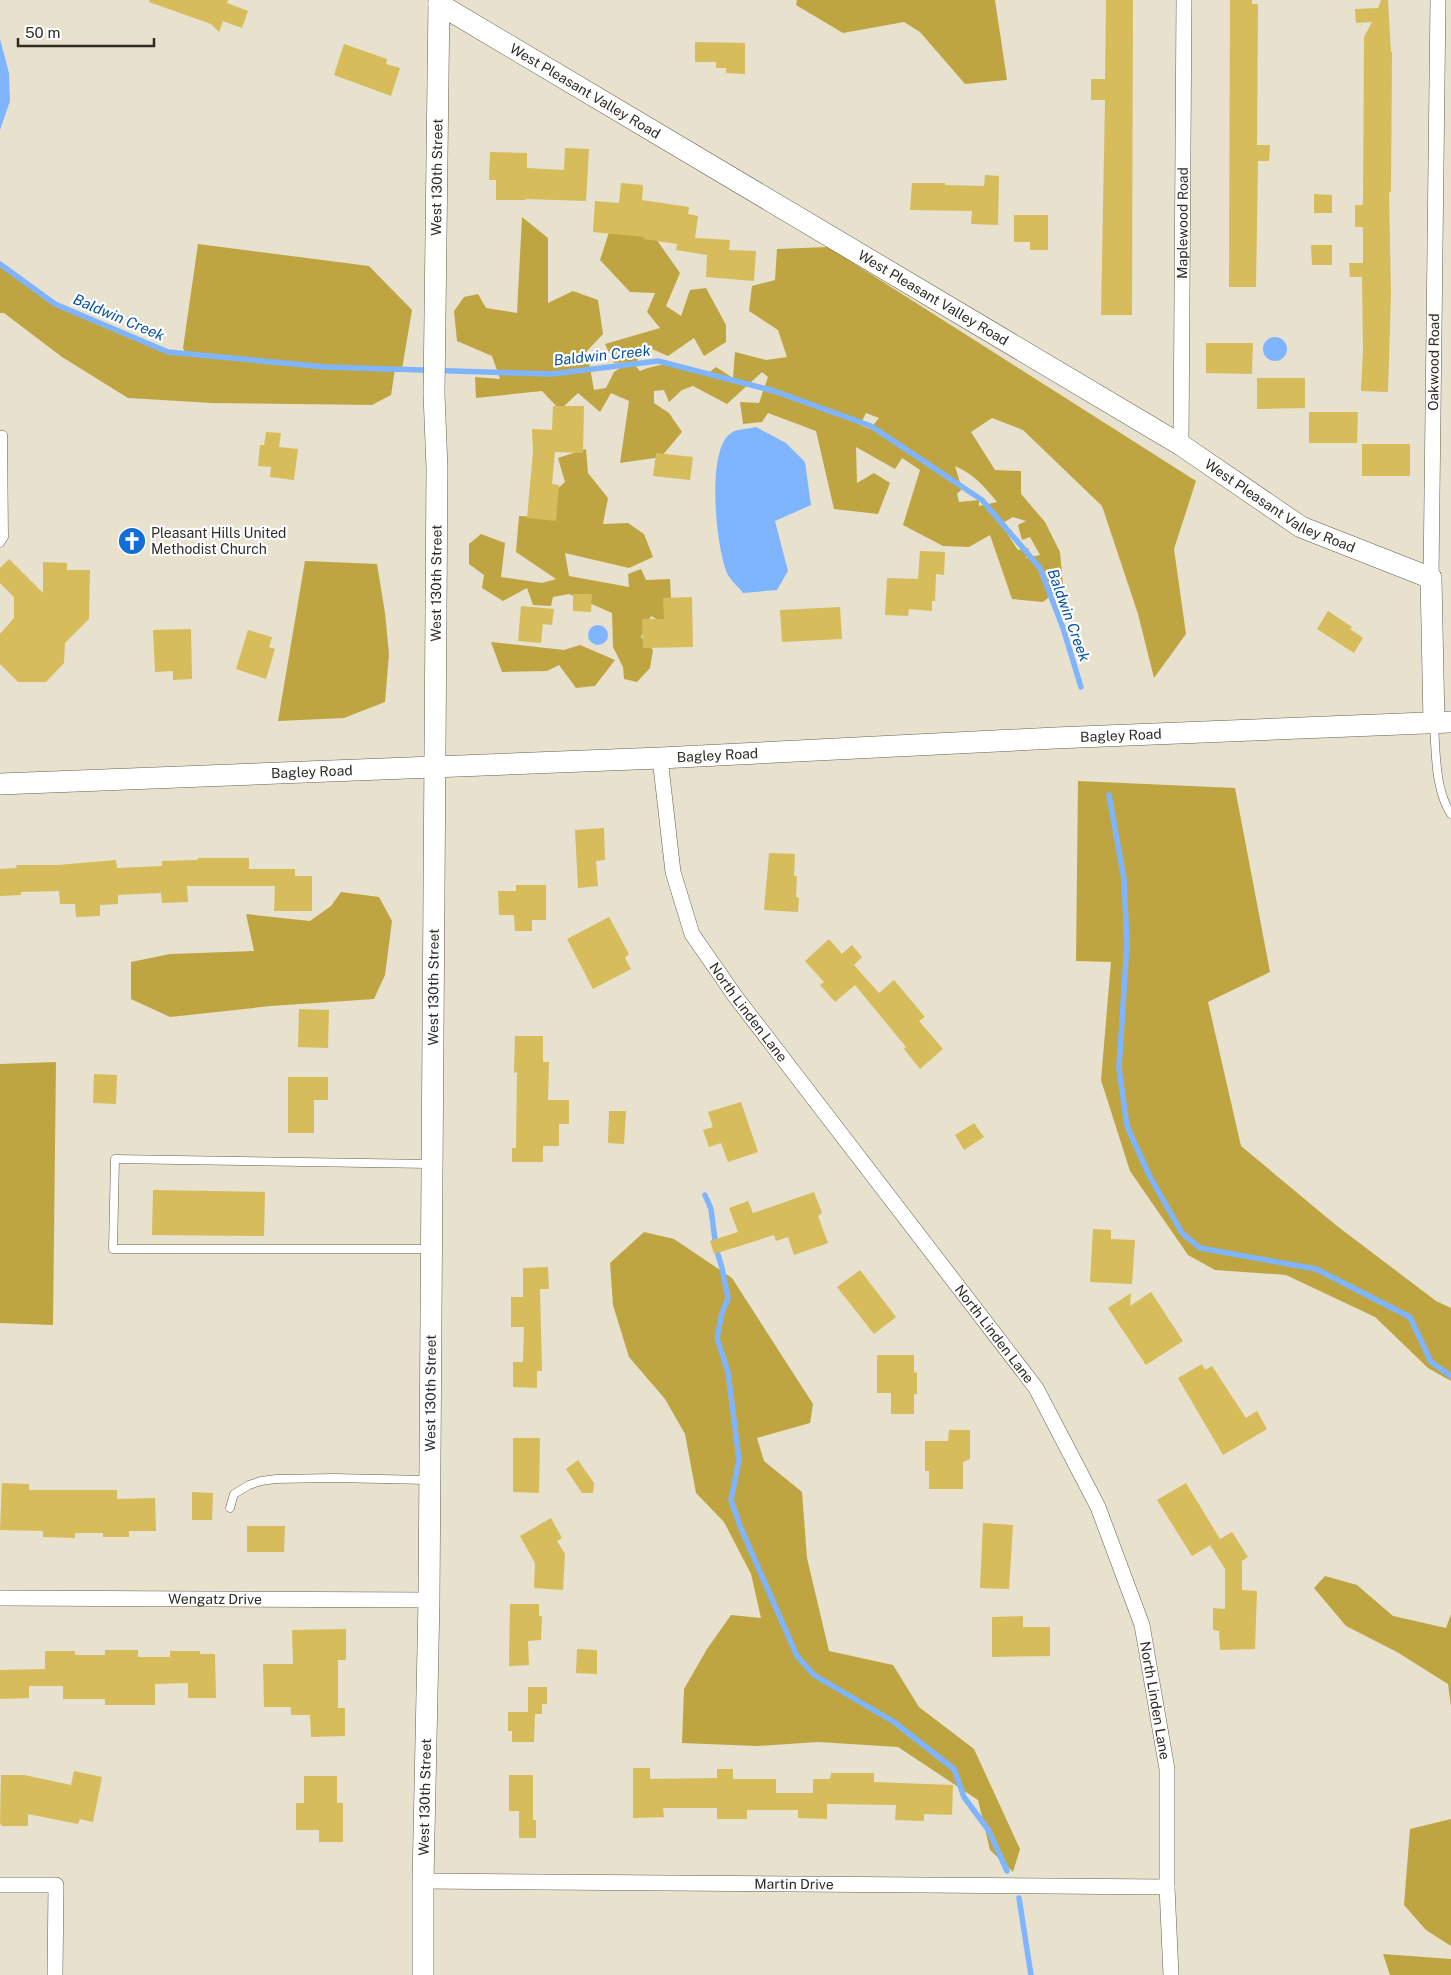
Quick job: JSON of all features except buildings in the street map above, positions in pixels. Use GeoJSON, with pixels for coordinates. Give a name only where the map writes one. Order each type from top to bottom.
{"type":"FeatureCollection","features":[{"type":"Feature","properties":{"kind":"main road","name":"West Pleasant Valley Road"},"geometry":{"type":"LineString","coordinates":[[435,2],[1181,445],[1301,526],[1432,578]]}},
{"type":"Feature","properties":{"kind":"main road","name":"West 130th Street"},"geometry":{"type":"LineString","coordinates":[[423,1975],[423,1880],[429,1600],[437,468],[434,394],[435,2]]}},
{"type":"Feature","properties":{"kind":"main road","name":"Oakwood Road"},"geometry":{"type":"LineString","coordinates":[[1432,578],[1442,723]]}},
{"type":"Feature","properties":{"kind":"main road","name":"Bagley Road"},"geometry":{"type":"LineString","coordinates":[[0,784],[660,758],[1055,738],[1442,723]]}},
{"type":"Feature","properties":{"kind":"street","name":"Maplewood Road"},"geometry":{"type":"LineString","coordinates":[[1181,445],[1184,0]]}},
{"type":"Feature","properties":{"kind":"street","name":"Oakwood Road"},"geometry":{"type":"LineString","coordinates":[[1432,578],[1438,0]]}},
{"type":"Feature","properties":{"kind":"street","name":"North Linden Lane"},"geometry":{"type":"LineString","coordinates":[[660,758],[673,872],[692,934],[742,1004],[1036,1388],[1098,1507],[1142,1625],[1167,1768],[1167,1887],[1170,1975]]}},
{"type":"Feature","properties":{"kind":"street","name":"Wengatz Drive"},"geometry":{"type":"LineString","coordinates":[[0,1598],[429,1600]]}},
{"type":"Feature","properties":{"kind":"street","name":"Martin Drive"},"geometry":{"type":"LineString","coordinates":[[423,1880],[1167,1887]]}},
{"type":"Feature","properties":{"kind":"street"},"geometry":{"type":"LineString","coordinates":[[0,1886],[56,1885],[55,1975]]}},
{"type":"Feature","properties":{"kind":"lane"},"geometry":{"type":"LineString","coordinates":[[0,435],[3,435],[4,538],[0,543]]}},
{"type":"Feature","properties":{"kind":"lane"},"geometry":{"type":"LineString","coordinates":[[1442,723],[1440,780],[1447,808],[1451,814]]}},
{"type":"Feature","properties":{"kind":"lane"},"geometry":{"type":"LineString","coordinates":[[432,1164],[114,1159],[113,1249],[432,1249]]}},
{"type":"Feature","properties":{"kind":"lane"},"geometry":{"type":"LineString","coordinates":[[230,1508],[234,1494],[261,1481],[333,1478],[430,1480]]}},
{"type":"Feature","properties":{"kind":"shaded area"},"geometry":{"type":"Polygon","coordinates":[[[797,0],[995,0],[1007,80],[965,84],[920,32],[904,22],[843,33],[796,5],[797,0]]]}},
{"type":"Feature","properties":{"kind":"shaded area"},"geometry":{"type":"Polygon","coordinates":[[[522,217],[548,238],[548,303],[573,291],[598,300],[603,334],[587,351],[594,390],[606,388],[614,372],[630,362],[614,363],[605,344],[660,328],[647,312],[655,293],[630,292],[600,260],[613,220],[649,229],[680,273],[666,306],[681,316],[690,290],[706,288],[726,325],[726,342],[704,356],[694,338],[668,356],[645,346],[637,361],[632,362],[640,371],[658,365],[666,365],[681,367],[706,375],[716,367],[733,378],[735,352],[766,360],[787,357],[778,330],[749,311],[752,286],[775,280],[777,249],[828,247],[1196,481],[1174,549],[1186,634],[1154,678],[1138,614],[1102,506],[1023,430],[992,418],[971,432],[995,470],[1021,471],[1021,494],[1045,522],[1060,552],[1063,586],[1043,602],[1012,599],[990,535],[969,547],[943,546],[903,525],[920,470],[902,458],[895,469],[856,447],[857,483],[874,473],[890,483],[878,514],[834,509],[816,431],[768,413],[762,422],[743,424],[740,402],[759,403],[768,377],[762,372],[727,404],[693,386],[682,390],[669,402],[664,390],[654,391],[654,403],[669,413],[682,432],[661,457],[620,463],[629,401],[611,393],[600,412],[578,393],[560,410],[542,391],[476,398],[475,377],[500,379],[492,356],[457,341],[454,311],[464,297],[478,294],[486,308],[517,313],[522,217]],[[866,413],[860,425],[870,429],[879,418],[866,413]],[[955,466],[962,489],[957,494],[959,502],[979,500],[979,506],[997,502],[973,477],[955,466]],[[1013,517],[1001,524],[1018,550],[1029,548],[1026,558],[1040,555],[1030,537],[1022,540],[1018,525],[1026,521],[1013,517]]]}},
{"type":"Feature","properties":{"kind":"shaded area"},"geometry":{"type":"Polygon","coordinates":[[[198,244],[369,266],[412,310],[402,369],[395,369],[391,395],[372,405],[212,403],[128,398],[62,357],[4,313],[0,313],[0,264],[55,304],[168,352],[186,354],[183,348],[198,244]]]}},
{"type":"Feature","properties":{"kind":"shaded area"},"geometry":{"type":"Polygon","coordinates":[[[586,449],[588,473],[608,498],[603,524],[628,523],[644,534],[653,557],[629,568],[565,553],[569,576],[629,587],[628,574],[641,569],[646,580],[670,579],[672,618],[662,622],[651,616],[641,637],[653,650],[650,668],[637,682],[624,679],[623,667],[613,647],[612,613],[569,594],[553,597],[551,606],[533,605],[527,588],[503,601],[482,588],[484,575],[469,564],[469,544],[481,534],[505,543],[501,577],[542,583],[556,579],[516,552],[519,516],[542,517],[552,494],[565,482],[558,458],[586,449]]]}},
{"type":"Feature","properties":{"kind":"shaded area"},"geometry":{"type":"Polygon","coordinates":[[[305,561],[377,564],[389,654],[385,702],[344,718],[278,721],[305,561]]]}},
{"type":"Feature","properties":{"kind":"shaded area"},"geometry":{"type":"Polygon","coordinates":[[[491,642],[564,650],[580,645],[615,660],[595,686],[576,688],[559,665],[547,671],[502,672],[491,642]]]}},
{"type":"Feature","properties":{"kind":"shaded area"},"geometry":{"type":"Polygon","coordinates":[[[1078,781],[1235,788],[1270,972],[1208,1002],[1241,1146],[1337,1226],[1436,1301],[1451,1308],[1451,1381],[1428,1368],[1375,1317],[1286,1275],[1215,1270],[1188,1255],[1130,1171],[1101,1080],[1111,962],[1076,961],[1078,781]]]}},
{"type":"Feature","properties":{"kind":"shaded area"},"geometry":{"type":"Polygon","coordinates":[[[341,892],[379,897],[392,921],[385,975],[374,999],[271,1006],[170,1017],[131,999],[131,962],[170,954],[254,951],[246,914],[310,921],[331,906],[341,892]]]}},
{"type":"Feature","properties":{"kind":"shaded area"},"geometry":{"type":"Polygon","coordinates":[[[56,1062],[53,1325],[0,1323],[0,1064],[56,1062]]]}},
{"type":"Feature","properties":{"kind":"shaded area"},"geometry":{"type":"Polygon","coordinates":[[[644,1232],[674,1239],[732,1278],[813,1404],[810,1423],[757,1438],[764,1461],[802,1492],[807,1558],[829,1651],[893,1665],[919,1707],[974,1749],[1020,1849],[1013,1872],[990,1850],[978,1800],[898,1747],[818,1742],[757,1746],[682,1743],[684,1689],[707,1649],[731,1615],[761,1618],[751,1574],[724,1522],[696,1493],[685,1434],[665,1399],[629,1357],[613,1305],[610,1263],[644,1232]]]}},
{"type":"Feature","properties":{"kind":"shaded area"},"geometry":{"type":"Polygon","coordinates":[[[1325,1576],[1357,1585],[1393,1616],[1446,1628],[1451,1614],[1451,1707],[1448,1684],[1397,1652],[1346,1626],[1314,1588],[1325,1576]]]}},
{"type":"Feature","properties":{"kind":"shaded area"},"geometry":{"type":"Polygon","coordinates":[[[1451,1819],[1451,1946],[1426,1930],[1404,1905],[1410,1829],[1451,1819]]]}},
{"type":"Feature","properties":{"kind":"shaded area"},"geometry":{"type":"Polygon","coordinates":[[[1383,1954],[1451,1959],[1451,1975],[1390,1975],[1383,1954]]]}},
{"type":"Feature","properties":{"kind":"water"},"geometry":{"type":"Polygon","coordinates":[[[0,39],[9,73],[10,101],[0,130],[0,39]]]}},
{"type":"Feature","properties":{"kind":"water"},"geometry":{"type":"Polygon","coordinates":[[[1275,337],[1280,338],[1286,344],[1286,354],[1280,360],[1275,361],[1270,360],[1264,354],[1263,349],[1264,344],[1270,338],[1275,337]]]}},
{"type":"Feature","properties":{"kind":"water"},"geometry":{"type":"Polygon","coordinates":[[[756,427],[786,443],[805,462],[811,505],[775,521],[788,571],[777,590],[743,593],[731,580],[724,563],[717,524],[716,480],[718,460],[723,444],[730,434],[738,430],[756,427]]]}},
{"type":"Feature","properties":{"kind":"water"},"geometry":{"type":"Polygon","coordinates":[[[598,625],[605,628],[608,635],[605,642],[598,645],[591,642],[588,635],[591,628],[598,625]]]}},
{"type":"Feature","properties":{"kind":"waterway","name":"Baldwin Creek"},"geometry":{"type":"LineString","coordinates":[[0,264],[55,304],[168,352],[326,367],[552,374],[658,361],[774,391],[871,426],[982,500],[1040,568],[1063,628],[1081,687]]}},
{"type":"Feature","properties":{"kind":"waterway"},"geometry":{"type":"LineString","coordinates":[[1109,795],[1124,879],[1127,943],[1119,1068],[1127,1126],[1149,1175],[1182,1233],[1200,1248],[1316,1269],[1410,1317],[1431,1362],[1451,1376]]}},
{"type":"Feature","properties":{"kind":"waterway"},"geometry":{"type":"LineString","coordinates":[[705,1195],[711,1209],[716,1248],[728,1298],[722,1313],[717,1338],[728,1372],[739,1460],[731,1500],[740,1526],[797,1656],[814,1675],[894,1722],[954,1769],[964,1797],[989,1831],[1007,1871]]}},
{"type":"Feature","properties":{"kind":"waterway"},"geometry":{"type":"LineString","coordinates":[[1019,1898],[1031,1975]]}},
{"type":"Feature","properties":{"kind":"place","name":"Pleasant Hills United Methodist Church"},"geometry":{"type":"Point","coordinates":[132,541]}}]}
